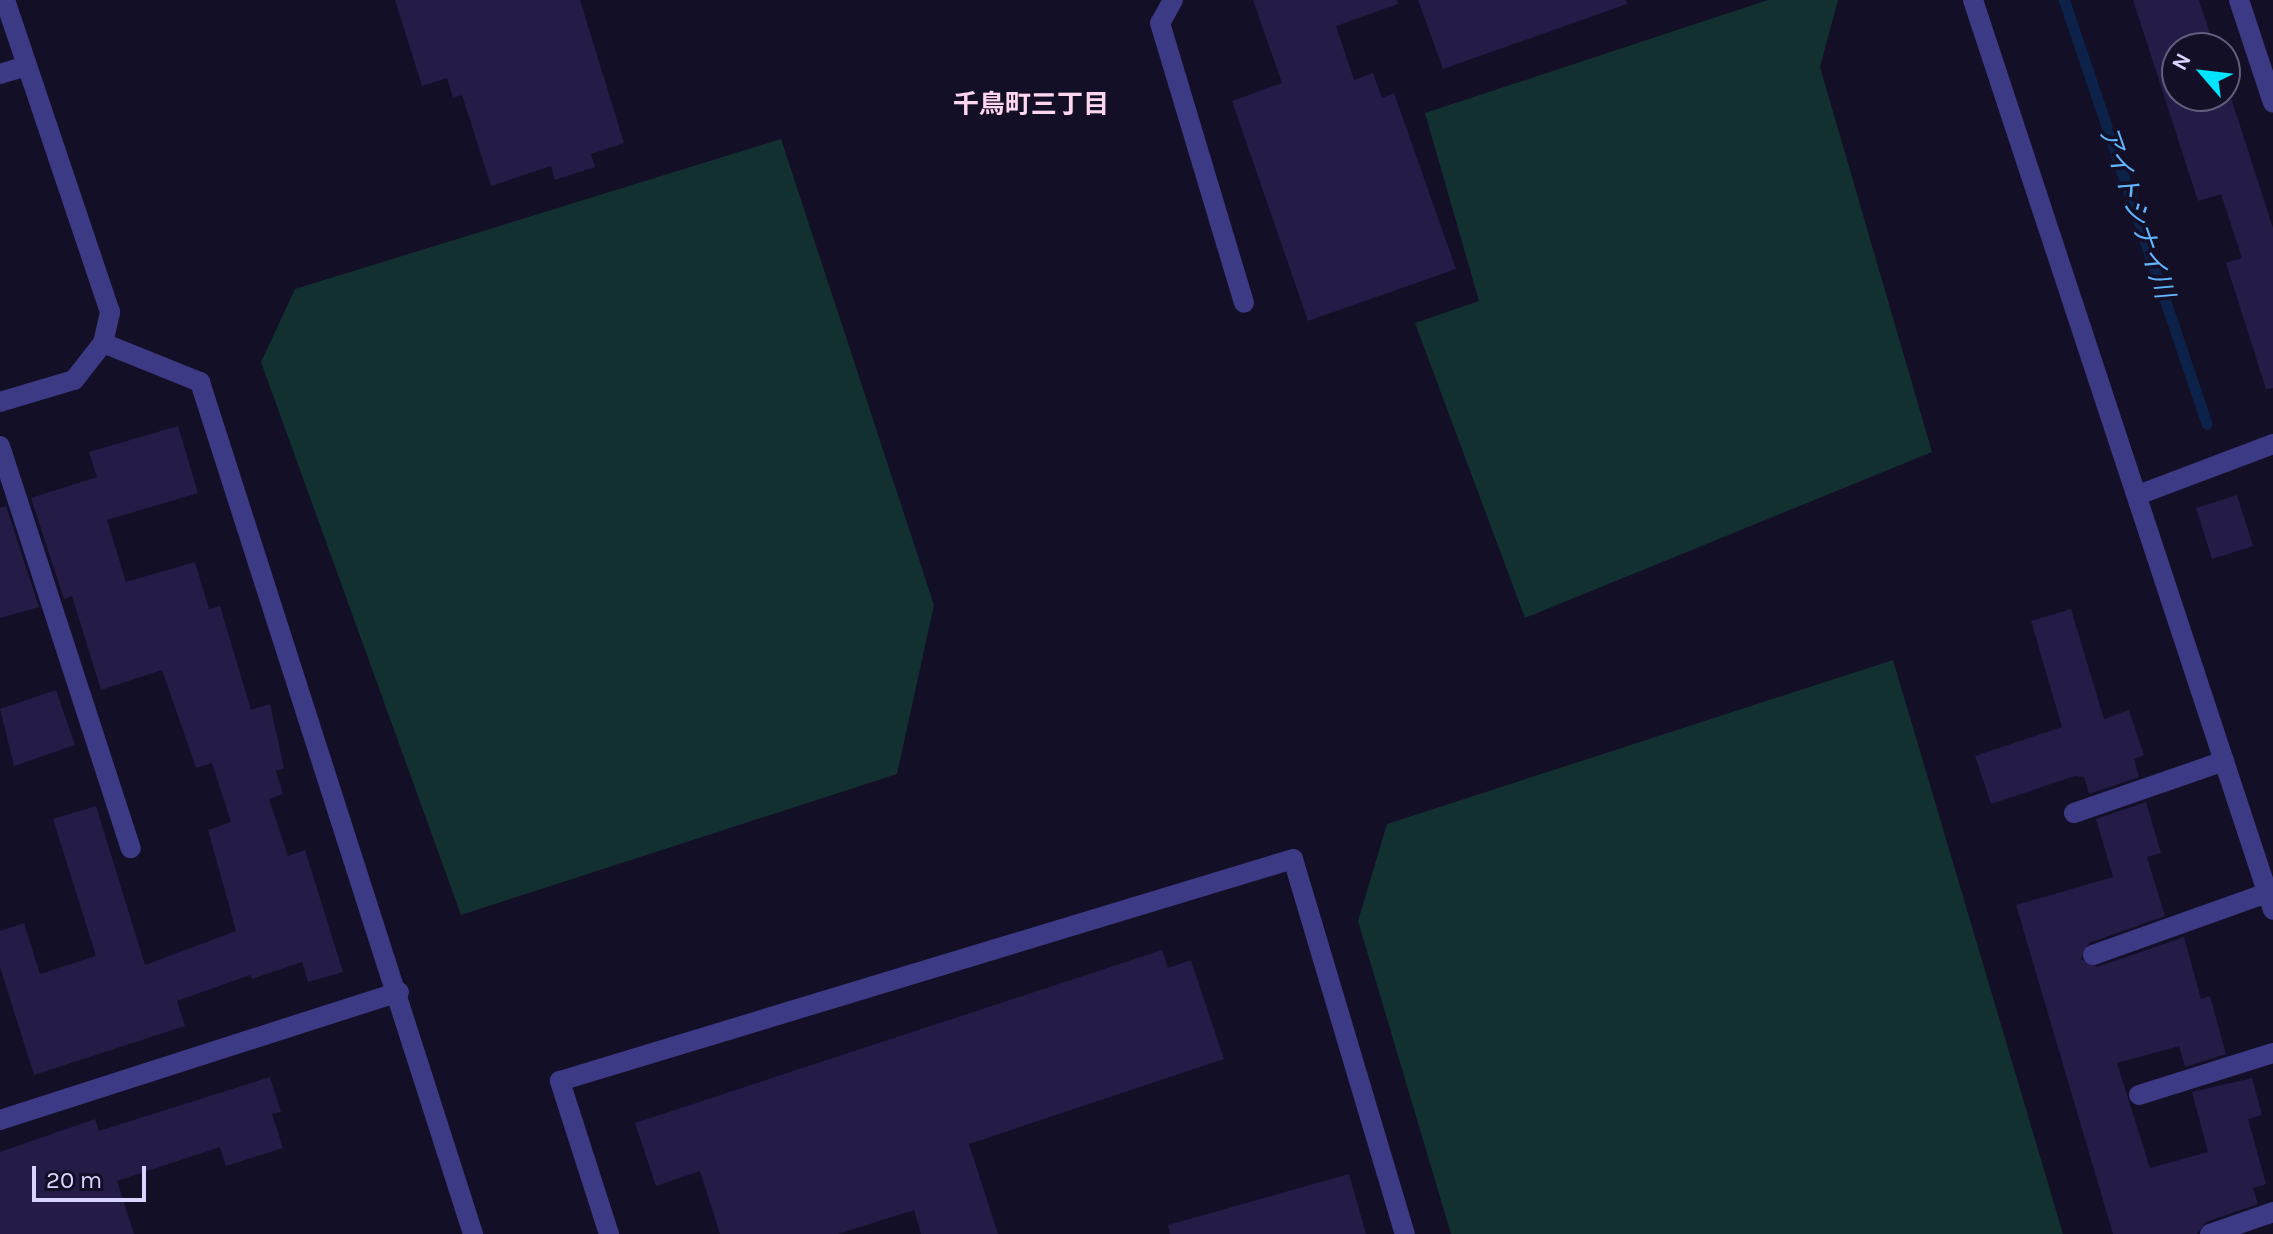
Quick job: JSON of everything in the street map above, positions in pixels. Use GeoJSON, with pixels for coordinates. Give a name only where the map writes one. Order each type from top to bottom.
{"type":"FeatureCollection","features":[{"type":"Feature","properties":{"kind":"street"},"geometry":{"type":"LineString","coordinates":[[0,402],[74,380],[103,343],[110,312],[5,0]]}},
{"type":"Feature","properties":{"kind":"street"},"geometry":{"type":"LineString","coordinates":[[1173,0],[1160,23],[1244,303]]}},
{"type":"Feature","properties":{"kind":"street"},"geometry":{"type":"LineString","coordinates":[[1973,0],[2270,902],[2093,955]]}},
{"type":"Feature","properties":{"kind":"street"},"geometry":{"type":"LineString","coordinates":[[2239,0],[2273,103]]}},
{"type":"Feature","properties":{"kind":"street"},"geometry":{"type":"LineString","coordinates":[[0,74],[27,66]]}},
{"type":"Feature","properties":{"kind":"street"},"geometry":{"type":"LineString","coordinates":[[103,343],[200,382],[399,992],[473,1234]]}},
{"type":"Feature","properties":{"kind":"street"},"geometry":{"type":"LineString","coordinates":[[2138,495],[2273,444]]}},
{"type":"Feature","properties":{"kind":"street"},"geometry":{"type":"LineString","coordinates":[[0,446],[131,848]]}},
{"type":"Feature","properties":{"kind":"street"},"geometry":{"type":"LineString","coordinates":[[2074,813],[2224,761]]}},
{"type":"Feature","properties":{"kind":"street"},"geometry":{"type":"LineString","coordinates":[[609,1234],[560,1081],[1293,859],[1405,1234]]}},
{"type":"Feature","properties":{"kind":"street"},"geometry":{"type":"LineString","coordinates":[[0,1120],[399,992]]}},
{"type":"Feature","properties":{"kind":"street"},"geometry":{"type":"LineString","coordinates":[[2139,1095],[2273,1053]]}},
{"type":"Feature","properties":{"kind":"street"},"geometry":{"type":"LineString","coordinates":[[2210,1234],[2273,1212]]}},
{"type":"Feature","properties":{"kind":"green space"},"geometry":{"type":"Polygon","coordinates":[[[1768,0],[1838,0],[1820,67],[1932,452],[1525,618],[1415,323],[1479,301],[1425,113],[1768,0]]]}},
{"type":"Feature","properties":{"kind":"green space"},"geometry":{"type":"Polygon","coordinates":[[[781,139],[934,605],[897,774],[461,915],[261,362],[295,289],[781,139]]]}},
{"type":"Feature","properties":{"kind":"green space"},"geometry":{"type":"Polygon","coordinates":[[[1893,660],[2063,1234],[1451,1234],[1358,921],[1387,824],[1893,660]]]}},
{"type":"Feature","properties":{"kind":"building"},"geometry":{"type":"Polygon","coordinates":[[[395,0],[580,0],[624,143],[591,154],[595,167],[555,180],[551,166],[491,186],[462,95],[453,98],[447,78],[422,86],[395,0]]]}},
{"type":"Feature","properties":{"kind":"building"},"geometry":{"type":"Polygon","coordinates":[[[1253,0],[1397,0],[1398,4],[1336,26],[1354,80],[1373,73],[1382,98],[1394,93],[1456,269],[1308,321],[1232,101],[1282,83],[1253,0]]]}},
{"type":"Feature","properties":{"kind":"building"},"geometry":{"type":"Polygon","coordinates":[[[1418,0],[1626,0],[1627,4],[1443,69],[1418,0]]]}},
{"type":"Feature","properties":{"kind":"building"},"geometry":{"type":"Polygon","coordinates":[[[2133,0],[2199,0],[2210,32],[2161,32],[2161,87],[2133,0]]]}},
{"type":"Feature","properties":{"kind":"building"},"geometry":{"type":"Polygon","coordinates":[[[2169,112],[2236,112],[2273,228],[2273,388],[2266,389],[2226,263],[2242,258],[2221,194],[2198,201],[2169,112]]]}},
{"type":"Feature","properties":{"kind":"building"},"geometry":{"type":"Polygon","coordinates":[[[178,426],[198,493],[107,520],[126,582],[195,562],[209,609],[220,606],[251,710],[270,704],[284,768],[276,771],[283,794],[269,799],[288,856],[305,850],[343,972],[308,982],[302,962],[252,979],[250,975],[177,1001],[185,1026],[34,1075],[0,967],[0,931],[24,923],[40,974],[96,956],[53,819],[96,806],[145,965],[236,931],[208,830],[231,822],[212,763],[196,768],[162,670],[101,690],[72,596],[64,599],[31,498],[97,477],[89,452],[178,426]]]}},
{"type":"Feature","properties":{"kind":"building"},"geometry":{"type":"Polygon","coordinates":[[[2237,495],[2253,546],[2212,559],[2196,508],[2237,495]]]}},
{"type":"Feature","properties":{"kind":"building"},"geometry":{"type":"Polygon","coordinates":[[[6,506],[39,607],[0,618],[0,508],[6,506]]]}},
{"type":"Feature","properties":{"kind":"building"},"geometry":{"type":"Polygon","coordinates":[[[2071,609],[2104,719],[2129,710],[2144,755],[2134,759],[2139,777],[2089,794],[2084,777],[2075,776],[1991,804],[1975,756],[2062,727],[2031,621],[2071,609]]]}},
{"type":"Feature","properties":{"kind":"building"},"geometry":{"type":"Polygon","coordinates":[[[56,690],[75,745],[14,766],[0,709],[56,690]]]}},
{"type":"Feature","properties":{"kind":"building"},"geometry":{"type":"Polygon","coordinates":[[[2146,802],[2161,853],[2147,857],[2165,916],[2089,943],[2081,959],[2097,967],[2184,937],[2201,999],[2210,996],[2226,1054],[2185,1067],[2179,1046],[2117,1063],[2150,1168],[2208,1152],[2192,1092],[2252,1078],[2262,1115],[2248,1119],[2266,1184],[2253,1188],[2258,1204],[2206,1222],[2197,1234],[2113,1234],[2016,905],[2113,877],[2096,819],[2146,802]]]}},
{"type":"Feature","properties":{"kind":"building"},"geometry":{"type":"Polygon","coordinates":[[[1162,950],[1168,968],[1191,960],[1224,1059],[969,1144],[998,1234],[921,1234],[914,1210],[838,1234],[720,1234],[700,1171],[656,1186],[635,1123],[1162,950]]]}},
{"type":"Feature","properties":{"kind":"building"},"geometry":{"type":"Polygon","coordinates":[[[270,1077],[281,1112],[272,1114],[283,1148],[226,1166],[220,1147],[117,1181],[134,1234],[0,1234],[0,1152],[95,1119],[99,1131],[270,1077]]]}},
{"type":"Feature","properties":{"kind":"building"},"geometry":{"type":"Polygon","coordinates":[[[1349,1174],[1366,1234],[1170,1234],[1168,1225],[1349,1174]]]}},
{"type":"Feature","properties":{"kind":"waterway","name":"アイトシナイ川"},"geometry":{"type":"LineString","coordinates":[[2064,0],[2207,424]]}},
{"type":"Feature","properties":{"kind":"district","name":"千鳥町三丁目"},"geometry":{"type":"Point","coordinates":[1031,105]}}]}
